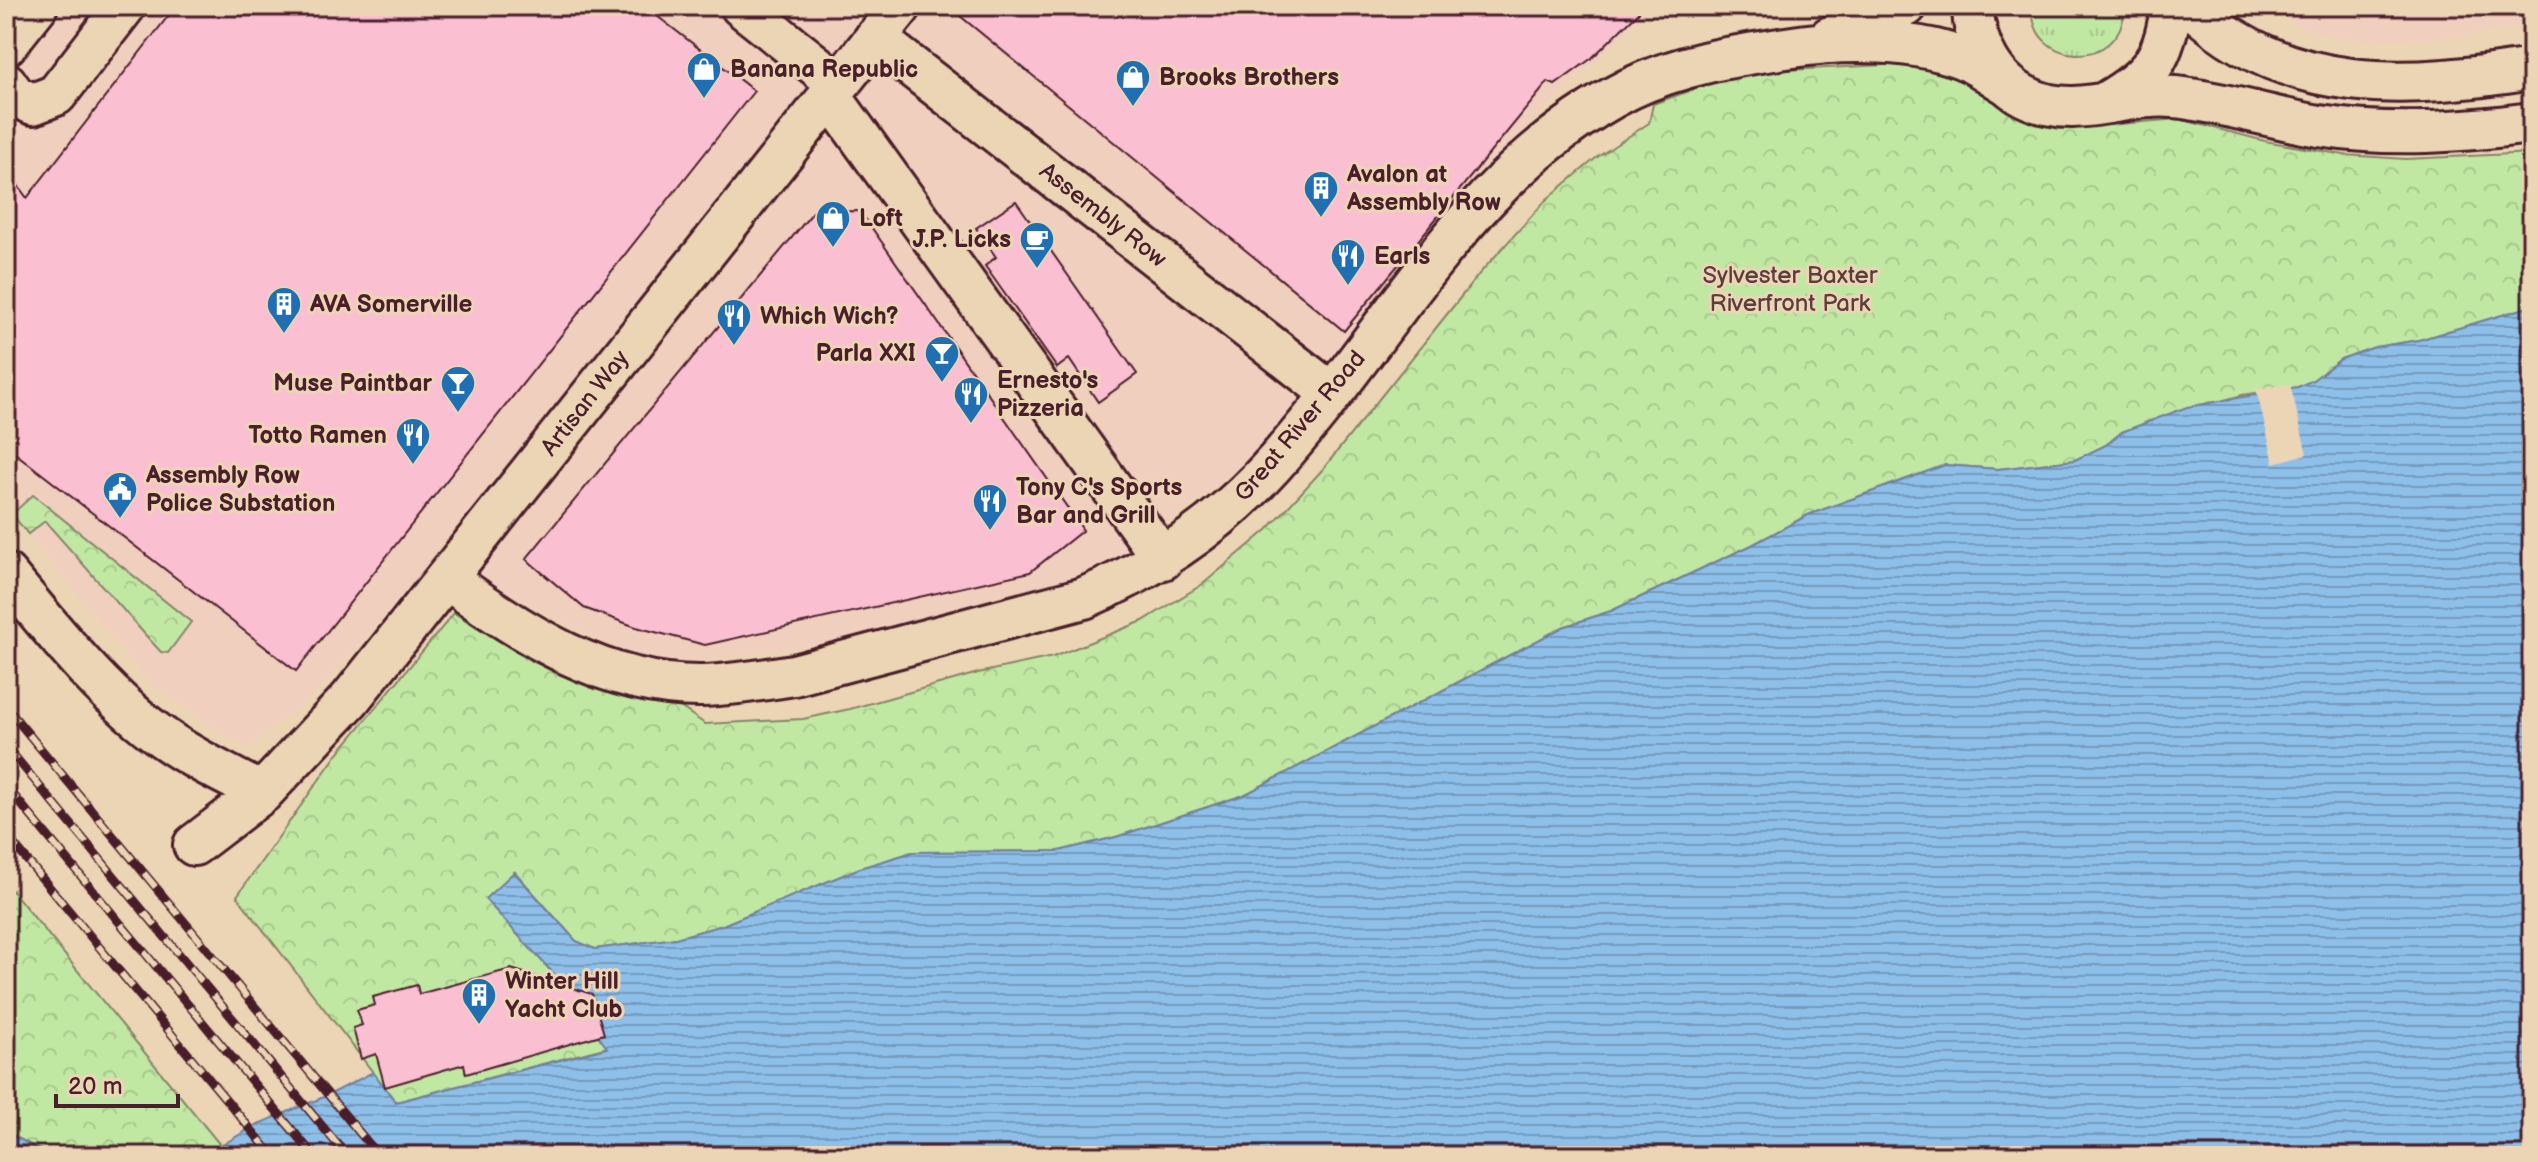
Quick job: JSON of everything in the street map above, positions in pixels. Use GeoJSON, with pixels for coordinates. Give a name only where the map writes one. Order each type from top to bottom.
{"type":"FeatureCollection","features":[{"type":"Feature","properties":{"kind":"street"},"geometry":{"type":"LineString","coordinates":[[6,45],[37,6]]}},
{"type":"Feature","properties":{"kind":"street"},"geometry":{"type":"LineString","coordinates":[[6,83],[15,96],[33,104],[56,95],[125,6]]}},
{"type":"Feature","properties":{"kind":"street"},"geometry":{"type":"LineString","coordinates":[[741,6],[834,89],[1163,559]]}},
{"type":"Feature","properties":{"kind":"street","name":"Artisan Way"},"geometry":{"type":"LineString","coordinates":[[194,845],[262,793],[350,699],[901,6]]}},
{"type":"Feature","properties":{"kind":"street","name":"Great River Road"},"geometry":{"type":"LineString","coordinates":[[1816,43],[1906,6]]}},
{"type":"Feature","properties":{"kind":"street"},"geometry":{"type":"LineString","coordinates":[[1973,6],[1977,37],[1988,63],[2007,84]]}},
{"type":"Feature","properties":{"kind":"street"},"geometry":{"type":"LineString","coordinates":[[2108,101],[2135,86],[2155,63],[2167,36],[2171,6]]}},
{"type":"Feature","properties":{"kind":"street"},"geometry":{"type":"LineString","coordinates":[[2191,6],[2216,30],[2244,48],[2317,73],[2361,81],[2412,83],[2461,80],[2532,69]]}},
{"type":"Feature","properties":{"kind":"street","name":"Assembly Row"},"geometry":{"type":"LineString","coordinates":[[875,38],[1331,393]]}},
{"type":"Feature","properties":{"kind":"street","name":"Great River Road"},"geometry":{"type":"LineString","coordinates":[[446,578],[516,628],[565,655],[651,680],[699,686],[746,683],[794,675],[1084,598],[1125,581],[1163,559],[1198,535],[1257,481],[1487,196],[1554,135],[1631,88],[1721,59],[1816,43],[1920,46],[1972,62],[2029,99],[2055,107],[2083,108],[2108,101],[2174,97],[2319,126],[2407,134],[2532,123]]}},
{"type":"Feature","properties":{"kind":"street"},"geometry":{"type":"LineString","coordinates":[[6,574],[124,705],[163,738],[201,762],[262,793]]}},
{"type":"Feature","properties":{"kind":"shaded area"},"geometry":{"type":"Polygon","coordinates":[[[6,6],[1653,6],[1526,127],[1375,317],[1243,468],[1106,566],[891,634],[652,667],[435,557],[320,690],[246,749],[152,686],[6,507],[6,6]]]}},
{"type":"Feature","properties":{"kind":"shaded area"},"geometry":{"type":"Polygon","coordinates":[[[2263,6],[2532,6],[2532,24],[2458,37],[2370,41],[2314,33],[2263,6]]]}},
{"type":"Feature","properties":{"kind":"green space"},"geometry":{"type":"Polygon","coordinates":[[[2033,6],[2125,6],[2120,28],[2109,43],[2093,52],[2076,54],[2059,50],[2044,41],[2035,26],[2033,6]]]}},
{"type":"Feature","properties":{"kind":"green space","name":"Sylvester Baxter Riverfront Park"},"geometry":{"type":"Polygon","coordinates":[[[1904,64],[1964,78],[2013,109],[2058,129],[2179,119],[2265,141],[2344,155],[2406,159],[2532,153],[2532,306],[2419,340],[2375,347],[2341,359],[2298,387],[2242,395],[2154,420],[2122,432],[2106,445],[2075,460],[1998,469],[1945,465],[1808,515],[1752,545],[1611,611],[1563,627],[1244,795],[1116,837],[1059,851],[913,852],[860,868],[723,925],[676,938],[595,949],[576,941],[515,872],[485,899],[552,972],[608,1047],[396,1102],[237,896],[338,753],[454,613],[526,658],[561,675],[625,696],[673,702],[705,724],[803,719],[850,709],[978,673],[1053,657],[1143,621],[1203,584],[1267,530],[1323,469],[1480,273],[1546,200],[1596,158],[1649,123],[1653,104],[1708,84],[1769,71],[1904,64]]]}},
{"type":"Feature","properties":{"kind":"green space"},"geometry":{"type":"Polygon","coordinates":[[[33,495],[191,622],[168,653],[161,652],[45,521],[28,534],[12,514],[33,495]]]}},
{"type":"Feature","properties":{"kind":"green space"},"geometry":{"type":"Polygon","coordinates":[[[6,883],[221,1146],[204,1156],[51,1156],[6,1132],[6,883]]]}},
{"type":"Feature","properties":{"kind":"water"},"geometry":{"type":"Polygon","coordinates":[[[2532,306],[2532,1156],[204,1156],[256,1125],[331,1094],[373,1072],[396,1102],[607,1048],[552,972],[485,899],[514,872],[576,941],[595,949],[676,938],[723,925],[860,868],[913,852],[1059,851],[1116,837],[1244,795],[1563,627],[1611,611],[1752,545],[1808,515],[1945,465],[1998,469],[2075,460],[2106,445],[2122,432],[2187,407],[2298,387],[2341,359],[2375,347],[2419,340],[2532,306]]]}},
{"type":"Feature","properties":{"kind":"water"},"geometry":{"type":"Polygon","coordinates":[[[6,1132],[51,1156],[6,1156],[6,1132]]]}},
{"type":"Feature","properties":{"kind":"pier"},"geometry":{"type":"Polygon","coordinates":[[[2290,384],[2307,454],[2274,463],[2256,389],[2290,384]]]}},
{"type":"Feature","properties":{"kind":"building","name":"AVA Somerville"},"geometry":{"type":"Polygon","coordinates":[[[176,6],[644,6],[754,91],[296,671],[6,446],[6,169],[27,198],[176,6]]]}},
{"type":"Feature","properties":{"kind":"building","name":"Avalon at Assembly Row"},"geometry":{"type":"Polygon","coordinates":[[[948,6],[1645,6],[1592,58],[1555,85],[1548,82],[1344,331],[948,6]]]}},
{"type":"Feature","properties":{"kind":"building"},"geometry":{"type":"Polygon","coordinates":[[[1016,201],[1137,374],[1098,402],[1069,359],[1057,368],[985,266],[996,257],[976,228],[1016,201]]]}},
{"type":"Feature","properties":{"kind":"building"},"geometry":{"type":"Polygon","coordinates":[[[860,211],[1083,530],[1030,572],[705,645],[636,627],[584,608],[526,559],[813,212],[860,211]]]}},
{"type":"Feature","properties":{"kind":"building","name":"Winter Hill Yacht Club"},"geometry":{"type":"Polygon","coordinates":[[[511,969],[592,994],[604,1034],[466,1074],[464,1064],[385,1087],[376,1054],[361,1059],[353,1028],[362,1025],[357,1010],[375,1005],[373,997],[417,985],[419,994],[511,969]]]}},
{"type":"Feature","properties":{"kind":"railway"},"geometry":{"type":"LineString","coordinates":[[6,707],[379,1156]]}},
{"type":"Feature","properties":{"kind":"railway"},"geometry":{"type":"LineString","coordinates":[[6,746],[347,1156]]}},
{"type":"Feature","properties":{"kind":"railway"},"geometry":{"type":"LineString","coordinates":[[6,786],[314,1156]]}},
{"type":"Feature","properties":{"kind":"railway"},"geometry":{"type":"LineString","coordinates":[[6,835],[273,1156]]}},
{"type":"Feature","properties":{"kind":"place","name":"Banana Republic"},"geometry":{"type":"Point","coordinates":[704,100]}},
{"type":"Feature","properties":{"kind":"place","name":"Brooks Brothers"},"geometry":{"type":"Point","coordinates":[1133,108]}},
{"type":"Feature","properties":{"kind":"place","name":"Avalon at Assembly Row"},"geometry":{"type":"Point","coordinates":[1321,219]}},
{"type":"Feature","properties":{"kind":"place","name":"Loft"},"geometry":{"type":"Point","coordinates":[833,249]}},
{"type":"Feature","properties":{"kind":"place","name":"J.P. Licks"},"geometry":{"type":"Point","coordinates":[1037,270]}},
{"type":"Feature","properties":{"kind":"place","name":"Earls"},"geometry":{"type":"Point","coordinates":[1348,287]}},
{"type":"Feature","properties":{"kind":"place","name":"AVA Somerville"},"geometry":{"type":"Point","coordinates":[284,335]}},
{"type":"Feature","properties":{"kind":"place","name":"Which Wich?"},"geometry":{"type":"Point","coordinates":[734,347]}},
{"type":"Feature","properties":{"kind":"place","name":"Parla XXI"},"geometry":{"type":"Point","coordinates":[942,384]}},
{"type":"Feature","properties":{"kind":"place","name":"Muse Paintbar"},"geometry":{"type":"Point","coordinates":[458,414]}},
{"type":"Feature","properties":{"kind":"place","name":"Ernesto's Pizzeria"},"geometry":{"type":"Point","coordinates":[971,425]}},
{"type":"Feature","properties":{"kind":"place","name":"Totto Ramen"},"geometry":{"type":"Point","coordinates":[413,466]}},
{"type":"Feature","properties":{"kind":"place","name":"Assembly Row Police Substation"},"geometry":{"type":"Point","coordinates":[120,520]}},
{"type":"Feature","properties":{"kind":"place","name":"Tony C's Sports Bar and Grill"},"geometry":{"type":"Point","coordinates":[990,532]}},
{"type":"Feature","properties":{"kind":"place","name":"Winter Hill Yacht Club"},"geometry":{"type":"Point","coordinates":[479,1026]}}]}
